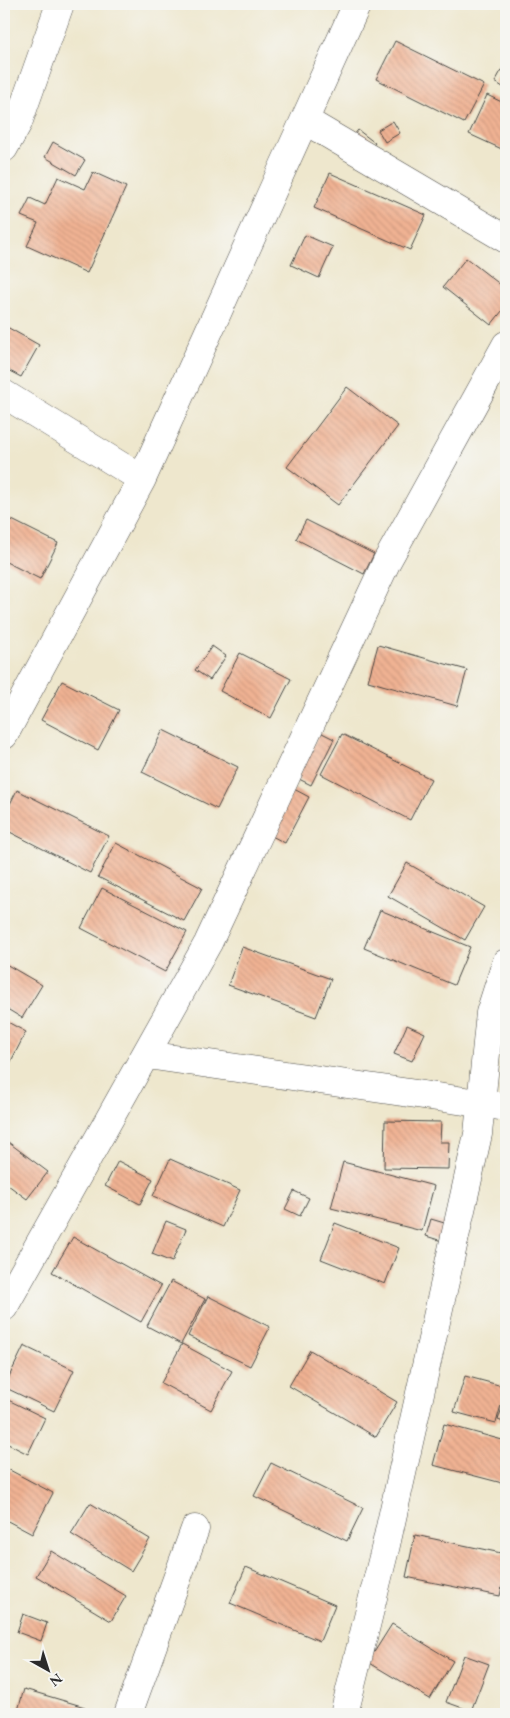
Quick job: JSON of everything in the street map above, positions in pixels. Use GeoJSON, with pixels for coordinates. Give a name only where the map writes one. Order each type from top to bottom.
{"type":"FeatureCollection","features":[{"type":"Feature","properties":{"kind":"street"},"geometry":{"type":"LineString","coordinates":[[4,148],[18,123],[60,4]]}},
{"type":"Feature","properties":{"kind":"street"},"geometry":{"type":"LineString","coordinates":[[4,735],[142,480],[357,4]]}},
{"type":"Feature","properties":{"kind":"street"},"geometry":{"type":"LineString","coordinates":[[306,120],[506,239]]}},
{"type":"Feature","properties":{"kind":"street"},"geometry":{"type":"LineString","coordinates":[[4,1307],[147,1055],[208,943],[387,561],[506,344]]}},
{"type":"Feature","properties":{"kind":"street"},"geometry":{"type":"LineString","coordinates":[[4,394],[142,480]]}},
{"type":"Feature","properties":{"kind":"street"},"geometry":{"type":"LineString","coordinates":[[344,1714],[386,1545],[478,1134],[490,1013],[506,963]]}},
{"type":"Feature","properties":{"kind":"street"},"geometry":{"type":"LineString","coordinates":[[147,1055],[506,1107]]}},
{"type":"Feature","properties":{"kind":"street"},"geometry":{"type":"LineString","coordinates":[[128,1714],[195,1529]]}},
{"type":"Feature","properties":{"kind":"building"},"geometry":{"type":"Polygon","coordinates":[[[395,41],[484,85],[464,123],[376,79],[395,41]]]}},
{"type":"Feature","properties":{"kind":"building"},"geometry":{"type":"Polygon","coordinates":[[[506,62],[506,89],[495,82],[506,62]]]}},
{"type":"Feature","properties":{"kind":"building"},"geometry":{"type":"Polygon","coordinates":[[[487,95],[506,104],[506,151],[469,134],[487,95]]]}},
{"type":"Feature","properties":{"kind":"building"},"geometry":{"type":"Polygon","coordinates":[[[393,121],[400,133],[385,142],[378,130],[393,121]]]}},
{"type":"Feature","properties":{"kind":"building"},"geometry":{"type":"Polygon","coordinates":[[[358,130],[375,143],[362,159],[345,146],[358,130]]]}},
{"type":"Feature","properties":{"kind":"building"},"geometry":{"type":"Polygon","coordinates":[[[53,142],[85,160],[76,175],[45,157],[53,142]]]}},
{"type":"Feature","properties":{"kind":"building"},"geometry":{"type":"Polygon","coordinates":[[[93,172],[126,187],[87,273],[27,246],[38,223],[21,216],[30,198],[45,205],[58,177],[85,189],[93,172]]]}},
{"type":"Feature","properties":{"kind":"building"},"geometry":{"type":"Polygon","coordinates":[[[330,173],[426,215],[410,250],[314,208],[330,173]]]}},
{"type":"Feature","properties":{"kind":"building"},"geometry":{"type":"Polygon","coordinates":[[[305,235],[333,247],[319,278],[291,265],[305,235]]]}},
{"type":"Feature","properties":{"kind":"building"},"geometry":{"type":"Polygon","coordinates":[[[466,258],[506,289],[506,306],[491,325],[443,287],[466,258]]]}},
{"type":"Feature","properties":{"kind":"building"},"geometry":{"type":"Polygon","coordinates":[[[7,327],[39,345],[21,377],[4,368],[4,330],[6,331],[7,327]]]}},
{"type":"Feature","properties":{"kind":"building"},"geometry":{"type":"Polygon","coordinates":[[[347,387],[398,426],[338,505],[287,467],[347,387]]]}},
{"type":"Feature","properties":{"kind":"building"},"geometry":{"type":"Polygon","coordinates":[[[4,516],[58,543],[40,579],[4,561],[4,516]]]}},
{"type":"Feature","properties":{"kind":"building"},"geometry":{"type":"Polygon","coordinates":[[[306,520],[374,554],[364,574],[296,539],[306,520]]]}},
{"type":"Feature","properties":{"kind":"building"},"geometry":{"type":"Polygon","coordinates":[[[378,645],[467,670],[457,706],[368,681],[378,645]]]}},
{"type":"Feature","properties":{"kind":"building"},"geometry":{"type":"Polygon","coordinates":[[[212,646],[226,656],[210,680],[195,670],[212,646]]]}},
{"type":"Feature","properties":{"kind":"building"},"geometry":{"type":"Polygon","coordinates":[[[240,653],[291,679],[271,718],[220,691],[240,653]]]}},
{"type":"Feature","properties":{"kind":"building"},"geometry":{"type":"Polygon","coordinates":[[[62,681],[119,710],[98,750],[41,720],[62,681]]]}},
{"type":"Feature","properties":{"kind":"building"},"geometry":{"type":"Polygon","coordinates":[[[163,730],[238,767],[217,809],[142,772],[163,730]]]}},
{"type":"Feature","properties":{"kind":"building"},"geometry":{"type":"Polygon","coordinates":[[[320,732],[334,739],[311,785],[297,778],[320,732]]]}},
{"type":"Feature","properties":{"kind":"building"},"geometry":{"type":"Polygon","coordinates":[[[342,734],[431,779],[410,820],[321,774],[342,734]]]}},
{"type":"Feature","properties":{"kind":"building"},"geometry":{"type":"Polygon","coordinates":[[[294,789],[309,797],[285,843],[270,835],[294,789]]]}},
{"type":"Feature","properties":{"kind":"building"},"geometry":{"type":"Polygon","coordinates":[[[17,790],[109,836],[90,873],[4,829],[4,816],[17,790]]]}},
{"type":"Feature","properties":{"kind":"building"},"geometry":{"type":"Polygon","coordinates":[[[116,843],[202,888],[184,921],[98,877],[116,843]]]}},
{"type":"Feature","properties":{"kind":"building"},"geometry":{"type":"Polygon","coordinates":[[[407,863],[484,907],[465,940],[388,896],[407,863]]]}},
{"type":"Feature","properties":{"kind":"building"},"geometry":{"type":"Polygon","coordinates":[[[102,888],[187,932],[165,972],[81,928],[102,888]]]}},
{"type":"Feature","properties":{"kind":"building"},"geometry":{"type":"Polygon","coordinates":[[[380,910],[470,947],[454,985],[364,948],[380,910]]]}},
{"type":"Feature","properties":{"kind":"building"},"geometry":{"type":"Polygon","coordinates":[[[242,947],[331,979],[316,1017],[228,985],[242,947]]]}},
{"type":"Feature","properties":{"kind":"building"},"geometry":{"type":"Polygon","coordinates":[[[4,963],[42,985],[22,1018],[4,1007],[4,963]]]}},
{"type":"Feature","properties":{"kind":"building"},"geometry":{"type":"Polygon","coordinates":[[[4,1020],[26,1032],[8,1067],[4,1065],[4,1020]]]}},
{"type":"Feature","properties":{"kind":"building"},"geometry":{"type":"Polygon","coordinates":[[[407,1025],[425,1033],[412,1061],[394,1054],[407,1025]]]}},
{"type":"Feature","properties":{"kind":"building"},"geometry":{"type":"Polygon","coordinates":[[[385,1121],[441,1122],[440,1142],[449,1142],[448,1169],[384,1168],[385,1121]]]}},
{"type":"Feature","properties":{"kind":"building"},"geometry":{"type":"Polygon","coordinates":[[[4,1139],[48,1172],[27,1199],[4,1182],[4,1139]]]}},
{"type":"Feature","properties":{"kind":"building"},"geometry":{"type":"Polygon","coordinates":[[[170,1159],[240,1190],[223,1227],[153,1196],[170,1159]]]}},
{"type":"Feature","properties":{"kind":"building"},"geometry":{"type":"Polygon","coordinates":[[[118,1161],[153,1179],[140,1204],[105,1186],[118,1161]]]}},
{"type":"Feature","properties":{"kind":"building"},"geometry":{"type":"Polygon","coordinates":[[[343,1162],[434,1186],[422,1231],[331,1208],[343,1162]]]}},
{"type":"Feature","properties":{"kind":"building"},"geometry":{"type":"Polygon","coordinates":[[[294,1191],[309,1198],[300,1216],[285,1209],[294,1191]]]}},
{"type":"Feature","properties":{"kind":"building"},"geometry":{"type":"Polygon","coordinates":[[[431,1219],[451,1225],[445,1242],[426,1236],[431,1219]]]}},
{"type":"Feature","properties":{"kind":"building"},"geometry":{"type":"Polygon","coordinates":[[[166,1221],[186,1229],[172,1262],[152,1254],[166,1221]]]}},
{"type":"Feature","properties":{"kind":"building"},"geometry":{"type":"Polygon","coordinates":[[[335,1223],[399,1248],[385,1284],[321,1259],[335,1223]]]}},
{"type":"Feature","properties":{"kind":"building"},"geometry":{"type":"Polygon","coordinates":[[[73,1237],[161,1286],[141,1322],[52,1272],[73,1237]]]}},
{"type":"Feature","properties":{"kind":"building"},"geometry":{"type":"Polygon","coordinates":[[[171,1281],[205,1299],[181,1344],[147,1326],[171,1281]]]}},
{"type":"Feature","properties":{"kind":"building"},"geometry":{"type":"Polygon","coordinates":[[[208,1296],[270,1327],[250,1366],[188,1336],[208,1296]]]}},
{"type":"Feature","properties":{"kind":"building"},"geometry":{"type":"Polygon","coordinates":[[[182,1344],[232,1371],[211,1410],[161,1383],[182,1344]]]}},
{"type":"Feature","properties":{"kind":"building"},"geometry":{"type":"Polygon","coordinates":[[[24,1346],[74,1370],[54,1411],[4,1387],[24,1346]]]}},
{"type":"Feature","properties":{"kind":"building"},"geometry":{"type":"Polygon","coordinates":[[[310,1350],[397,1402],[376,1437],[289,1386],[310,1350]]]}},
{"type":"Feature","properties":{"kind":"building"},"geometry":{"type":"Polygon","coordinates":[[[465,1376],[506,1387],[496,1423],[454,1412],[465,1376]]]}},
{"type":"Feature","properties":{"kind":"building"},"geometry":{"type":"Polygon","coordinates":[[[506,1396],[506,1423],[498,1420],[506,1396]]]}},
{"type":"Feature","properties":{"kind":"building"},"geometry":{"type":"Polygon","coordinates":[[[4,1398],[45,1418],[28,1454],[4,1442],[4,1398]]]}},
{"type":"Feature","properties":{"kind":"building"},"geometry":{"type":"Polygon","coordinates":[[[444,1424],[506,1441],[506,1484],[433,1465],[444,1424]]]}},
{"type":"Feature","properties":{"kind":"building"},"geometry":{"type":"Polygon","coordinates":[[[271,1463],[363,1508],[347,1541],[254,1496],[271,1463]]]}},
{"type":"Feature","properties":{"kind":"building"},"geometry":{"type":"Polygon","coordinates":[[[4,1467],[53,1493],[32,1534],[4,1519],[4,1467]]]}},
{"type":"Feature","properties":{"kind":"building"},"geometry":{"type":"Polygon","coordinates":[[[90,1503],[150,1539],[131,1571],[71,1534],[90,1503]]]}},
{"type":"Feature","properties":{"kind":"building"},"geometry":{"type":"Polygon","coordinates":[[[415,1535],[506,1554],[506,1569],[500,1596],[406,1577],[415,1535]]]}},
{"type":"Feature","properties":{"kind":"building"},"geometry":{"type":"Polygon","coordinates":[[[51,1551],[126,1596],[111,1621],[36,1576],[51,1551]]]}},
{"type":"Feature","properties":{"kind":"building"},"geometry":{"type":"Polygon","coordinates":[[[246,1567],[335,1605],[320,1641],[230,1603],[246,1567]]]}},
{"type":"Feature","properties":{"kind":"building"},"geometry":{"type":"Polygon","coordinates":[[[23,1614],[47,1623],[41,1641],[17,1632],[23,1614]]]}},
{"type":"Feature","properties":{"kind":"building"},"geometry":{"type":"Polygon","coordinates":[[[392,1624],[453,1661],[430,1699],[368,1662],[392,1624]]]}},
{"type":"Feature","properties":{"kind":"building"},"geometry":{"type":"Polygon","coordinates":[[[464,1655],[489,1664],[471,1711],[446,1702],[464,1655]]]}},
{"type":"Feature","properties":{"kind":"building"},"geometry":{"type":"Polygon","coordinates":[[[24,1689],[85,1707],[82,1714],[17,1714],[24,1689]]]}}]}
